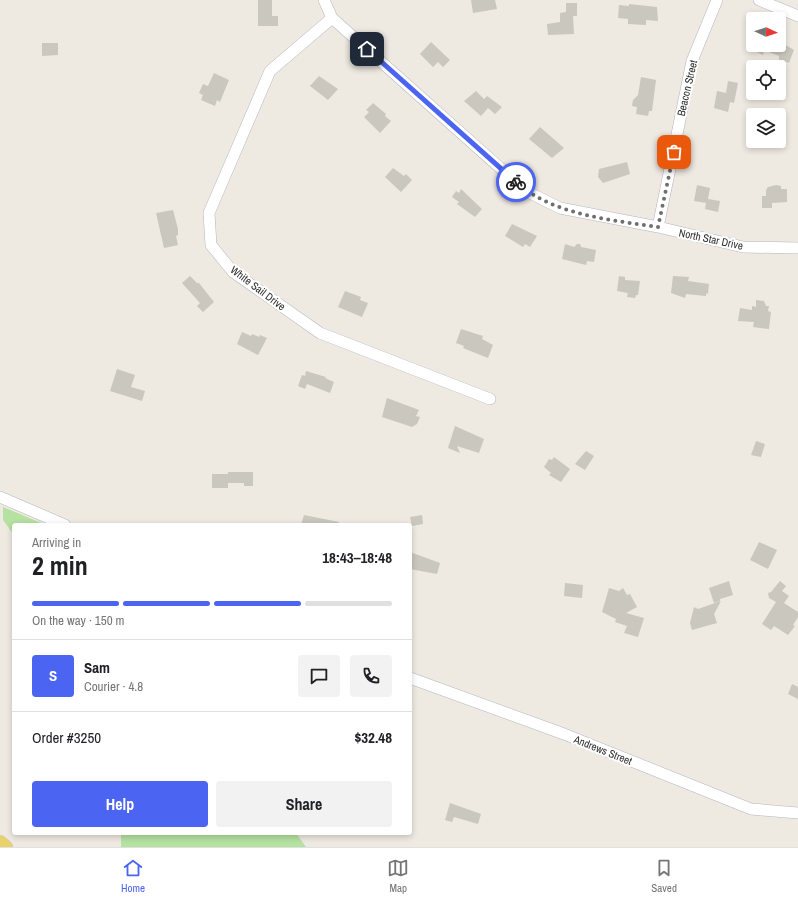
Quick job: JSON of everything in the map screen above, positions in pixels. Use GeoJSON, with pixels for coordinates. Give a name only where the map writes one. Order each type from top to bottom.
{"type":"FeatureCollection","features":[{"type":"Feature","properties":{"kind":"main road"},"geometry":{"type":"LineString","coordinates":[[0,842],[6,847]]}},
{"type":"Feature","properties":{"kind":"street","name":"North Star Drive"},"geometry":{"type":"LineString","coordinates":[[324,0],[332,18],[526,191],[560,208],[658,227],[744,247],[798,248]]}},
{"type":"Feature","properties":{"kind":"street","name":"Beacon Street"},"geometry":{"type":"LineString","coordinates":[[658,227],[692,61],[717,0]]}},
{"type":"Feature","properties":{"kind":"street"},"geometry":{"type":"LineString","coordinates":[[759,0],[798,16]]}},
{"type":"Feature","properties":{"kind":"street","name":"White Sail Drive"},"geometry":{"type":"LineString","coordinates":[[332,18],[270,71],[209,213],[212,245],[233,272],[320,333],[490,398]]}},
{"type":"Feature","properties":{"kind":"street"},"geometry":{"type":"LineString","coordinates":[[0,497],[60,523]]}},
{"type":"Feature","properties":{"kind":"street","name":"Andrews Street"},"geometry":{"type":"LineString","coordinates":[[412,679],[564,734],[751,808],[798,814]]}},
{"type":"Feature","properties":{"kind":"green space"},"geometry":{"type":"Polygon","coordinates":[[[3,507],[41,523],[12,523],[12,532],[3,520],[3,507]]]}},
{"type":"Feature","properties":{"kind":"green space"},"geometry":{"type":"Polygon","coordinates":[[[121,835],[297,835],[306,847],[121,847],[121,835]]]}},
{"type":"Feature","properties":{"kind":"building"},"geometry":{"type":"Polygon","coordinates":[[[258,0],[272,0],[272,16],[278,16],[278,26],[258,26],[258,0]]]}},
{"type":"Feature","properties":{"kind":"building"},"geometry":{"type":"Polygon","coordinates":[[[471,0],[495,0],[497,9],[473,13],[471,0]]]}},
{"type":"Feature","properties":{"kind":"building"},"geometry":{"type":"Polygon","coordinates":[[[566,3],[577,3],[577,16],[573,16],[574,34],[548,35],[547,24],[560,22],[560,13],[566,12],[566,3]]]}},
{"type":"Feature","properties":{"kind":"building"},"geometry":{"type":"Polygon","coordinates":[[[629,4],[657,7],[658,21],[646,20],[646,25],[628,24],[628,19],[618,18],[619,5],[629,6],[629,4]]]}},
{"type":"Feature","properties":{"kind":"building"},"geometry":{"type":"Polygon","coordinates":[[[431,42],[450,60],[443,67],[438,62],[433,67],[420,54],[431,42]]]}},
{"type":"Feature","properties":{"kind":"building"},"geometry":{"type":"Polygon","coordinates":[[[42,43],[58,43],[58,55],[42,56],[42,43]]]}},
{"type":"Feature","properties":{"kind":"building"},"geometry":{"type":"Polygon","coordinates":[[[786,45],[794,50],[789,63],[786,62],[786,60],[779,60],[779,56],[769,52],[786,52],[786,45]]]}},
{"type":"Feature","properties":{"kind":"building"},"geometry":{"type":"Polygon","coordinates":[[[756,52],[764,52],[763,55],[756,52]]]}},
{"type":"Feature","properties":{"kind":"building"},"geometry":{"type":"Polygon","coordinates":[[[214,73],[229,80],[220,102],[217,100],[215,106],[201,100],[203,95],[199,93],[203,84],[208,86],[214,73]]]}},
{"type":"Feature","properties":{"kind":"building"},"geometry":{"type":"Polygon","coordinates":[[[319,76],[338,89],[328,100],[310,86],[319,76]]]}},
{"type":"Feature","properties":{"kind":"building"},"geometry":{"type":"Polygon","coordinates":[[[641,77],[656,80],[652,111],[649,111],[648,116],[636,114],[637,107],[632,106],[633,100],[638,95],[641,77]]]}},
{"type":"Feature","properties":{"kind":"building"},"geometry":{"type":"Polygon","coordinates":[[[728,81],[738,83],[734,103],[730,102],[728,112],[714,108],[717,91],[726,93],[728,81]]]}},
{"type":"Feature","properties":{"kind":"building"},"geometry":{"type":"Polygon","coordinates":[[[476,91],[484,99],[487,96],[502,107],[495,114],[488,108],[481,116],[464,101],[476,91]]]}},
{"type":"Feature","properties":{"kind":"building"},"geometry":{"type":"Polygon","coordinates":[[[373,103],[386,114],[385,116],[391,121],[380,133],[364,117],[369,112],[366,110],[373,103]]]}},
{"type":"Feature","properties":{"kind":"building"},"geometry":{"type":"Polygon","coordinates":[[[540,127],[564,148],[552,158],[529,139],[540,127]]]}},
{"type":"Feature","properties":{"kind":"building"},"geometry":{"type":"Polygon","coordinates":[[[627,162],[630,174],[603,183],[598,177],[599,169],[627,162]]]}},
{"type":"Feature","properties":{"kind":"building"},"geometry":{"type":"Polygon","coordinates":[[[393,168],[404,176],[406,174],[412,180],[401,192],[385,177],[393,168]]]}},
{"type":"Feature","properties":{"kind":"building"},"geometry":{"type":"Polygon","coordinates":[[[697,185],[710,188],[708,199],[720,201],[718,212],[705,209],[706,203],[694,201],[697,185]]]}},
{"type":"Feature","properties":{"kind":"building"},"geometry":{"type":"Polygon","coordinates":[[[776,185],[781,186],[781,189],[787,189],[787,202],[772,203],[772,208],[762,208],[762,196],[766,196],[766,190],[768,187],[776,185]]]}},
{"type":"Feature","properties":{"kind":"building"},"geometry":{"type":"Polygon","coordinates":[[[461,189],[482,209],[475,217],[457,204],[459,202],[452,197],[456,191],[459,193],[461,189]]]}},
{"type":"Feature","properties":{"kind":"building"},"geometry":{"type":"Polygon","coordinates":[[[173,210],[178,229],[178,235],[176,236],[178,245],[164,248],[156,213],[173,210]]]}},
{"type":"Feature","properties":{"kind":"building"},"geometry":{"type":"Polygon","coordinates":[[[512,224],[537,236],[530,247],[525,244],[523,247],[505,236],[512,224]]]}},
{"type":"Feature","properties":{"kind":"building"},"geometry":{"type":"Polygon","coordinates":[[[565,244],[574,247],[577,244],[580,244],[581,247],[596,250],[594,262],[587,261],[586,265],[562,259],[565,244]]]}},
{"type":"Feature","properties":{"kind":"building"},"geometry":{"type":"Polygon","coordinates":[[[190,276],[197,283],[199,283],[214,302],[203,312],[197,306],[200,303],[182,283],[190,276]]]}},
{"type":"Feature","properties":{"kind":"building"},"geometry":{"type":"Polygon","coordinates":[[[619,276],[625,277],[625,280],[640,281],[638,295],[636,295],[635,298],[627,297],[628,293],[617,291],[619,276]]]}},
{"type":"Feature","properties":{"kind":"building"},"geometry":{"type":"Polygon","coordinates":[[[673,276],[689,277],[688,281],[709,284],[708,294],[706,293],[706,296],[686,294],[685,298],[671,293],[673,276]]]}},
{"type":"Feature","properties":{"kind":"building"},"geometry":{"type":"Polygon","coordinates":[[[345,291],[361,297],[360,300],[368,303],[362,317],[338,307],[345,291]]]}},
{"type":"Feature","properties":{"kind":"building"},"geometry":{"type":"Polygon","coordinates":[[[756,300],[764,301],[766,306],[769,306],[768,311],[771,312],[769,329],[753,327],[754,322],[738,321],[740,308],[752,310],[752,306],[756,307],[756,300]]]}},
{"type":"Feature","properties":{"kind":"building"},"geometry":{"type":"Polygon","coordinates":[[[461,329],[483,336],[482,339],[493,345],[488,358],[463,348],[464,346],[456,343],[461,329]]]}},
{"type":"Feature","properties":{"kind":"building"},"geometry":{"type":"Polygon","coordinates":[[[242,332],[251,336],[252,334],[259,337],[260,335],[267,338],[258,355],[237,344],[242,332]]]}},
{"type":"Feature","properties":{"kind":"building"},"geometry":{"type":"Polygon","coordinates":[[[117,369],[135,375],[131,387],[145,391],[142,401],[110,391],[117,369]]]}},
{"type":"Feature","properties":{"kind":"building"},"geometry":{"type":"Polygon","coordinates":[[[306,371],[326,377],[325,378],[334,382],[330,393],[307,384],[305,389],[298,386],[302,375],[305,376],[306,371]]]}},
{"type":"Feature","properties":{"kind":"building"},"geometry":{"type":"Polygon","coordinates":[[[387,398],[419,410],[416,416],[420,417],[417,424],[412,427],[382,417],[387,398]]]}},
{"type":"Feature","properties":{"kind":"building"},"geometry":{"type":"Polygon","coordinates":[[[455,426],[484,439],[479,453],[457,446],[460,453],[448,448],[455,426]]]}},
{"type":"Feature","properties":{"kind":"building"},"geometry":{"type":"Polygon","coordinates":[[[756,441],[765,444],[761,457],[751,455],[756,441]]]}},
{"type":"Feature","properties":{"kind":"building"},"geometry":{"type":"Polygon","coordinates":[[[586,451],[594,456],[585,470],[575,464],[586,451]]]}},
{"type":"Feature","properties":{"kind":"building"},"geometry":{"type":"Polygon","coordinates":[[[554,457],[570,469],[561,482],[549,475],[551,473],[544,467],[549,459],[552,460],[554,457]]]}},
{"type":"Feature","properties":{"kind":"building"},"geometry":{"type":"Polygon","coordinates":[[[228,472],[253,472],[253,486],[244,486],[244,483],[228,483],[228,488],[212,488],[212,474],[228,474],[228,472]]]}},
{"type":"Feature","properties":{"kind":"building"},"geometry":{"type":"Polygon","coordinates":[[[304,515],[339,522],[339,523],[302,523],[304,515]]]}},
{"type":"Feature","properties":{"kind":"building"},"geometry":{"type":"Polygon","coordinates":[[[422,515],[423,524],[412,526],[410,517],[422,515]]]}},
{"type":"Feature","properties":{"kind":"building"},"geometry":{"type":"Polygon","coordinates":[[[759,542],[777,550],[768,569],[750,560],[759,542]]]}},
{"type":"Feature","properties":{"kind":"building"},"geometry":{"type":"Polygon","coordinates":[[[412,553],[440,563],[437,574],[412,569],[412,553]]]}},
{"type":"Feature","properties":{"kind":"building"},"geometry":{"type":"Polygon","coordinates":[[[729,581],[733,595],[720,599],[720,601],[714,603],[709,588],[729,581]]]}},
{"type":"Feature","properties":{"kind":"building"},"geometry":{"type":"Polygon","coordinates":[[[780,581],[786,586],[782,591],[789,596],[784,603],[798,612],[798,617],[793,625],[795,626],[788,635],[774,626],[771,630],[762,624],[776,602],[769,598],[768,593],[771,592],[780,581]]]}},
{"type":"Feature","properties":{"kind":"building"},"geometry":{"type":"Polygon","coordinates":[[[565,583],[583,585],[582,598],[564,596],[565,583]]]}},
{"type":"Feature","properties":{"kind":"building"},"geometry":{"type":"Polygon","coordinates":[[[609,588],[619,591],[623,588],[627,595],[630,594],[637,607],[626,613],[644,618],[638,637],[624,633],[627,626],[615,622],[616,619],[602,612],[609,588]]]}},
{"type":"Feature","properties":{"kind":"building"},"geometry":{"type":"Polygon","coordinates":[[[721,601],[714,614],[717,623],[692,630],[690,623],[694,607],[698,609],[721,601]]]}},
{"type":"Feature","properties":{"kind":"building"},"geometry":{"type":"Polygon","coordinates":[[[792,684],[798,687],[798,699],[788,694],[792,684]]]}},
{"type":"Feature","properties":{"kind":"building"},"geometry":{"type":"Polygon","coordinates":[[[450,803],[481,814],[478,824],[454,817],[452,822],[445,820],[450,803]]]}},
{"type":"Feature","properties":{"kind":"way so far"},"geometry":{"type":"LineString","coordinates":[[516,182],[526,191],[560,208],[631,223],[658,227],[674,152]]}},
{"type":"Feature","properties":{"kind":"route"},"geometry":{"type":"LineString","coordinates":[[367,49],[516,182]]}}]}
